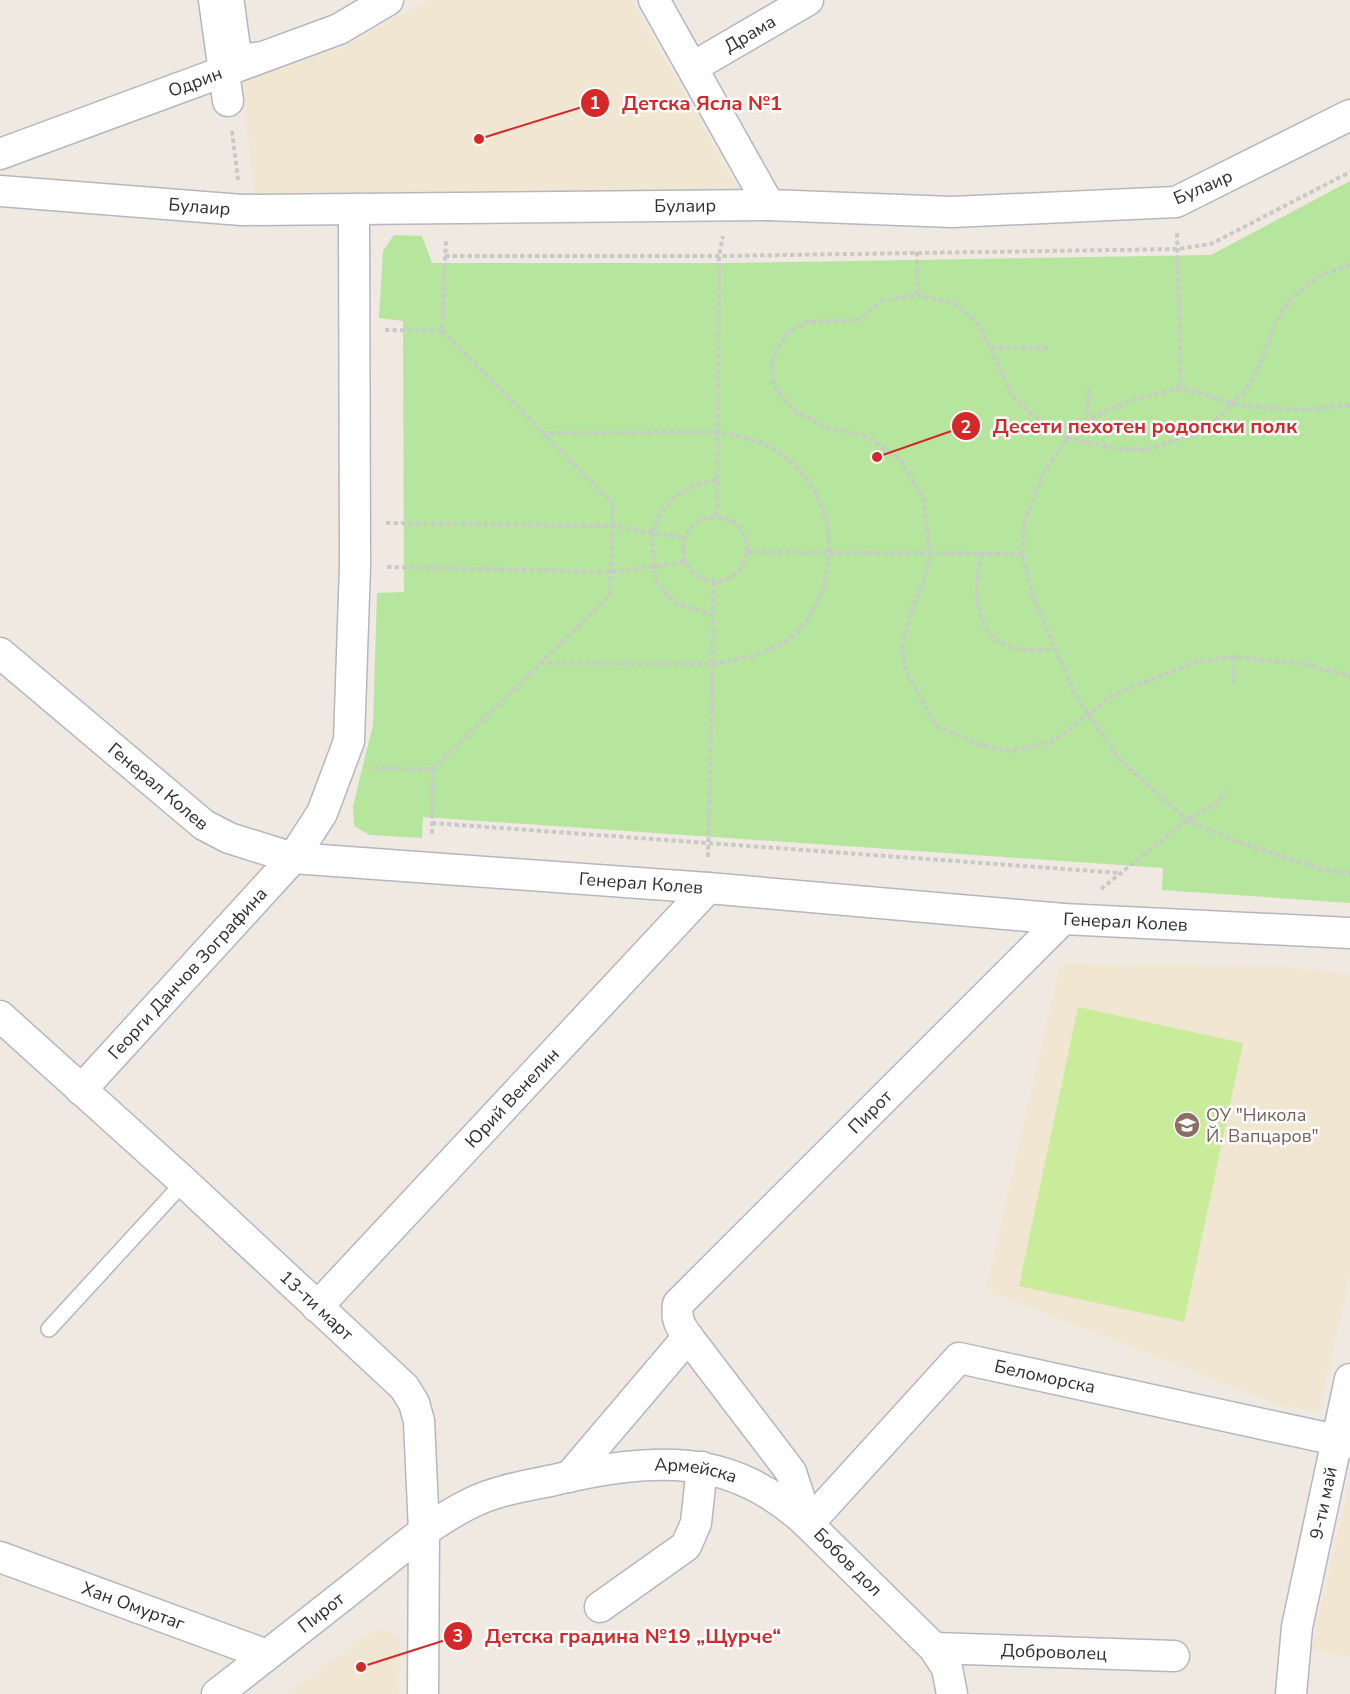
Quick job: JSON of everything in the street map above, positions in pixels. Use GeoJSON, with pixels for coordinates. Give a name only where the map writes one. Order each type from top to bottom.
{"type":"FeatureCollection","features":[{"type":"Feature","properties":{"kind":"street"},"geometry":{"type":"LineString","coordinates":[[214,0],[226,87]]}},
{"type":"Feature","properties":{"kind":"street","name":"Одрин"},"geometry":{"type":"LineString","coordinates":[[0,154],[226,87],[339,29],[388,0]]}},
{"type":"Feature","properties":{"kind":"street"},"geometry":{"type":"LineString","coordinates":[[654,0],[769,205]]}},
{"type":"Feature","properties":{"kind":"street","name":"Драма"},"geometry":{"type":"LineString","coordinates":[[693,67],[808,0]]}},
{"type":"Feature","properties":{"kind":"street","name":"Булаир"},"geometry":{"type":"LineString","coordinates":[[0,191],[242,210],[769,205],[952,212],[1176,202],[1350,115]]}},
{"type":"Feature","properties":{"kind":"street","name":"Георги Данчов Зографина"},"geometry":{"type":"LineString","coordinates":[[81,1090],[293,858],[322,813],[349,741],[355,566],[354,210]]}},
{"type":"Feature","properties":{"kind":"street","name":"Генерал Колев"},"geometry":{"type":"LineString","coordinates":[[0,653],[204,825],[229,838],[293,858],[708,888],[1063,919],[1350,933]]}},
{"type":"Feature","properties":{"kind":"street","name":"Юрий Венелин"},"geometry":{"type":"LineString","coordinates":[[317,1307],[708,888]]}},
{"type":"Feature","properties":{"kind":"street","name":"Пирот"},"geometry":{"type":"LineString","coordinates":[[678,1304],[1063,919]]}},
{"type":"Feature","properties":{"kind":"street","name":"13-ти март"},"geometry":{"type":"LineString","coordinates":[[0,1016],[184,1182],[404,1387],[414,1403],[419,1421],[424,1531],[423,1694]]}},
{"type":"Feature","properties":{"kind":"street","name":"Бобов дол"},"geometry":{"type":"LineString","coordinates":[[678,1304],[676,1314],[679,1325],[791,1472],[808,1524],[934,1648],[947,1668],[952,1694]]}},
{"type":"Feature","properties":{"kind":"street"},"geometry":{"type":"LineString","coordinates":[[568,1477],[688,1337]]}},
{"type":"Feature","properties":{"kind":"street","name":"Беломорска"},"geometry":{"type":"LineString","coordinates":[[808,1524],[959,1358],[1344,1442]]}},
{"type":"Feature","properties":{"kind":"street","name":"9-ти май"},"geometry":{"type":"LineString","coordinates":[[1291,1694],[1297,1627],[1344,1442],[1350,1379]]}},
{"type":"Feature","properties":{"kind":"street","name":"Армейска"},"geometry":{"type":"LineString","coordinates":[[424,1531],[471,1503],[498,1492],[568,1477],[670,1462],[702,1467],[749,1481],[790,1507],[808,1524]]}},
{"type":"Feature","properties":{"kind":"street"},"geometry":{"type":"LineString","coordinates":[[600,1608],[686,1546],[696,1523],[702,1467]]}},
{"type":"Feature","properties":{"kind":"street","name":"Пирот"},"geometry":{"type":"LineString","coordinates":[[217,1694],[424,1531]]}},
{"type":"Feature","properties":{"kind":"street","name":"Хан Омуртаг"},"geometry":{"type":"LineString","coordinates":[[0,1557],[267,1655]]}},
{"type":"Feature","properties":{"kind":"street","name":"Доброволец"},"geometry":{"type":"LineString","coordinates":[[934,1648],[1174,1656]]}},
{"type":"Feature","properties":{"kind":"lane"},"geometry":{"type":"LineString","coordinates":[[236,0],[243,52],[271,48],[339,29]]}},
{"type":"Feature","properties":{"kind":"lane"},"geometry":{"type":"LineString","coordinates":[[49,1329],[184,1182]]}},
{"type":"Feature","properties":{"kind":"path"},"geometry":{"type":"LineString","coordinates":[[226,87],[242,210]]}},
{"type":"Feature","properties":{"kind":"path"},"geometry":{"type":"LineString","coordinates":[[445,256],[719,256],[1177,249],[1211,244],[1350,172]]}},
{"type":"Feature","properties":{"kind":"path"},"geometry":{"type":"LineString","coordinates":[[1176,202],[1181,388]]}},
{"type":"Feature","properties":{"kind":"path"},"geometry":{"type":"LineString","coordinates":[[717,516],[719,256],[728,206]]}},
{"type":"Feature","properties":{"kind":"path"},"geometry":{"type":"LineString","coordinates":[[442,331],[447,209]]}},
{"type":"Feature","properties":{"kind":"path"},"geometry":{"type":"LineString","coordinates":[[917,252],[917,295]]}},
{"type":"Feature","properties":{"kind":"path"},"geometry":{"type":"LineString","coordinates":[[1350,265],[1323,274],[1291,298],[1274,326],[1260,365],[1246,389],[1201,432],[1146,450],[1118,449],[1068,438],[1040,421],[1014,397],[979,325],[955,304],[917,295],[882,301],[858,320],[806,322],[786,334],[772,359],[774,386],[793,410],[827,428],[865,436],[900,459],[923,498],[930,553],[924,580],[911,611],[902,648],[906,671],[936,726],[981,745],[1010,752],[1052,742],[1115,694],[1196,662],[1234,657],[1304,664],[1350,676]]}},
{"type":"Feature","properties":{"kind":"path"},"geometry":{"type":"LineString","coordinates":[[356,329],[442,331],[613,504],[610,595],[433,769],[432,868]]}},
{"type":"Feature","properties":{"kind":"path"},"geometry":{"type":"LineString","coordinates":[[991,348],[1051,348]]}},
{"type":"Feature","properties":{"kind":"path"},"geometry":{"type":"LineString","coordinates":[[1350,405],[1305,410],[1244,406],[1181,388],[1136,399],[1098,414],[1068,438],[1044,472],[1024,523],[1022,554],[1033,597],[1075,696],[1121,761],[1187,820],[1233,840],[1321,869],[1350,873]]}},
{"type":"Feature","properties":{"kind":"path"},"geometry":{"type":"LineString","coordinates":[[1087,423],[1089,389]]}},
{"type":"Feature","properties":{"kind":"path"},"geometry":{"type":"LineString","coordinates":[[540,663],[712,663],[740,660],[763,652],[799,630],[817,602],[827,575],[831,552],[831,539],[823,508],[808,480],[795,466],[765,445],[742,436],[717,432],[542,433]]}},
{"type":"Feature","properties":{"kind":"path"},"geometry":{"type":"LineString","coordinates":[[714,615],[676,604],[655,580],[652,533],[656,520],[675,496],[698,484],[716,480]]}},
{"type":"Feature","properties":{"kind":"path"},"geometry":{"type":"LineString","coordinates":[[717,516],[736,524],[747,542],[748,552],[746,562],[733,577],[714,582],[697,576],[686,562],[683,552],[685,538],[692,526],[699,521],[717,516]]}},
{"type":"Feature","properties":{"kind":"path"},"geometry":{"type":"LineString","coordinates":[[355,523],[612,526],[685,538]]}},
{"type":"Feature","properties":{"kind":"path"},"geometry":{"type":"LineString","coordinates":[[748,552],[1022,554]]}},
{"type":"Feature","properties":{"kind":"path"},"geometry":{"type":"LineString","coordinates":[[981,554],[976,584],[977,607],[990,635],[1012,649],[1054,650]]}},
{"type":"Feature","properties":{"kind":"path"},"geometry":{"type":"LineString","coordinates":[[355,566],[611,572],[686,562]]}},
{"type":"Feature","properties":{"kind":"path"},"geometry":{"type":"LineString","coordinates":[[708,888],[714,582]]}},
{"type":"Feature","properties":{"kind":"path"},"geometry":{"type":"LineString","coordinates":[[1234,657],[1234,683]]}},
{"type":"Feature","properties":{"kind":"path"},"geometry":{"type":"LineString","coordinates":[[339,767],[433,769]]}},
{"type":"Feature","properties":{"kind":"path"},"geometry":{"type":"LineString","coordinates":[[1063,919],[1187,820],[1214,805],[1227,792]]}},
{"type":"Feature","properties":{"kind":"path"},"geometry":{"type":"LineString","coordinates":[[432,823],[1120,873]]}},
{"type":"Feature","properties":{"kind":"shaded area"},"geometry":{"type":"Polygon","coordinates":[[[429,0],[631,0],[742,196],[256,201],[241,82],[343,47],[429,0]]]}},
{"type":"Feature","properties":{"kind":"shaded area","name":"ОУ \"Никола Й. Вапцаров\""},"geometry":{"type":"Polygon","coordinates":[[[1060,964],[1280,966],[1350,974],[1350,1276],[1319,1411],[1279,1405],[986,1290],[1060,964]]]}},
{"type":"Feature","properties":{"kind":"shaded area"},"geometry":{"type":"Polygon","coordinates":[[[1350,1481],[1350,1657],[1311,1649],[1350,1481]]]}},
{"type":"Feature","properties":{"kind":"shaded area"},"geometry":{"type":"Polygon","coordinates":[[[385,1627],[400,1639],[399,1694],[287,1694],[364,1636],[385,1627]]]}},
{"type":"Feature","properties":{"kind":"green space"},"geometry":{"type":"Polygon","coordinates":[[[1350,181],[1350,903],[1162,890],[1163,868],[423,817],[422,838],[370,835],[354,826],[353,806],[373,725],[377,593],[404,592],[403,321],[379,318],[383,251],[394,235],[422,236],[432,263],[734,263],[1211,255],[1350,181]]]}},
{"type":"Feature","properties":{"kind":"green space"},"geometry":{"type":"Polygon","coordinates":[[[1078,1007],[1243,1043],[1184,1322],[1019,1286],[1078,1007]]]}},
{"type":"Feature","properties":{"kind":"place","name":"Детска Ясла №1"},"geometry":{"type":"Point","coordinates":[479,139]}},
{"type":"Feature","properties":{"kind":"place","name":"Десети пехотен родопски полк"},"geometry":{"type":"Point","coordinates":[877,457]}},
{"type":"Feature","properties":{"kind":"place","name":"ОУ \"Никола Й. Вапцаров\""},"geometry":{"type":"Point","coordinates":[1187,1125]}},
{"type":"Feature","properties":{"kind":"place","name":"Детска градина №19 „Щурче“"},"geometry":{"type":"Point","coordinates":[361,1667]}}]}
